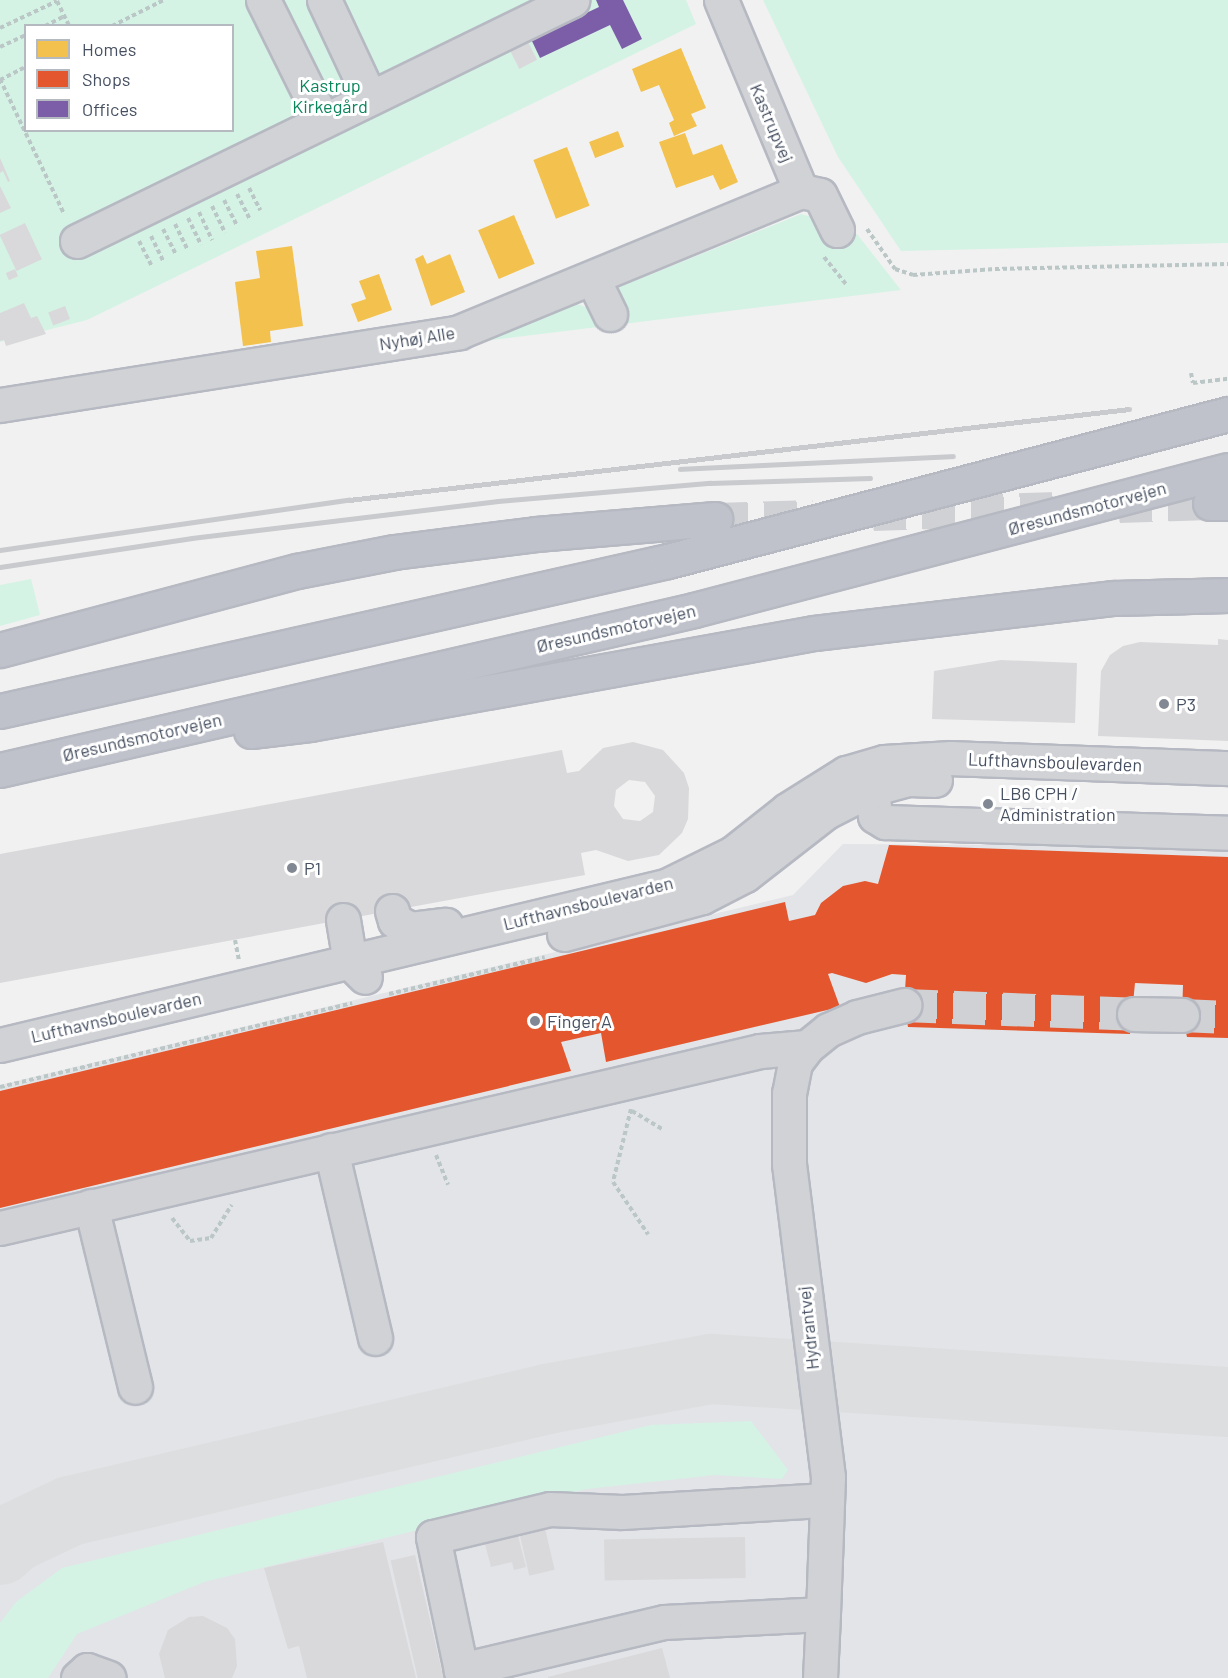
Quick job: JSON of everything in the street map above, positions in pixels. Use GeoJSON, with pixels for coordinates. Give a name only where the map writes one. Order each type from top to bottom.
{"type":"FeatureCollection","features":[{"type":"Feature","properties":{"kind":"highway"},"geometry":{"type":"LineString","coordinates":[[0,711],[668,561],[1228,414]]}},
{"type":"Feature","properties":{"kind":"highway","name":"Øresundsmotorvejen"},"geometry":{"type":"LineString","coordinates":[[0,770],[694,610],[1228,470]]}},
{"type":"Feature","properties":{"kind":"highway"},"geometry":{"type":"LineString","coordinates":[[0,650],[297,571],[394,552],[536,534],[715,519]]}},
{"type":"Feature","properties":{"kind":"highway"},"geometry":{"type":"LineString","coordinates":[[84,751],[310,724],[814,633],[1114,598],[1228,595]]}},
{"type":"Feature","properties":{"kind":"street"},"geometry":{"type":"LineString","coordinates":[[263,0],[323,121]]}},
{"type":"Feature","properties":{"kind":"street"},"geometry":{"type":"LineString","coordinates":[[324,0],[370,98]]}},
{"type":"Feature","properties":{"kind":"street"},"geometry":{"type":"LineString","coordinates":[[77,241],[572,0]]}},
{"type":"Feature","properties":{"kind":"street","name":"Kastrupvej"},"geometry":{"type":"LineString","coordinates":[[721,0],[801,191]]}},
{"type":"Feature","properties":{"kind":"street"},"geometry":{"type":"LineString","coordinates":[[801,191],[820,195],[837,230]]}},
{"type":"Feature","properties":{"kind":"street","name":"Nyhøj Alle"},"geometry":{"type":"LineString","coordinates":[[0,405],[459,332],[593,279],[801,191]]}},
{"type":"Feature","properties":{"kind":"street"},"geometry":{"type":"LineString","coordinates":[[593,279],[610,314]]}},
{"type":"Feature","properties":{"kind":"street","name":"Lufthavnsboulevarden"},"geometry":{"type":"LineString","coordinates":[[0,1066],[654,913],[702,897],[745,875],[870,777],[915,757],[1228,768]]}},
{"type":"Feature","properties":{"kind":"street","name":"Lufthavnsboulevarden"},"geometry":{"type":"LineString","coordinates":[[0,1045],[366,979],[510,924],[666,886],[701,872],[733,853],[812,793],[846,772],[870,777],[909,779],[1228,788]]}},
{"type":"Feature","properties":{"kind":"street"},"geometry":{"type":"LineString","coordinates":[[870,777],[875,816],[885,822],[1228,832]]}},
{"type":"Feature","properties":{"kind":"street"},"geometry":{"type":"LineString","coordinates":[[366,979],[369,915],[395,921],[411,929],[427,930],[464,921],[510,924]]}},
{"type":"Feature","properties":{"kind":"street"},"geometry":{"type":"LineString","coordinates":[[0,1228],[331,1150],[629,1096],[760,1051],[807,1047],[828,1030],[894,1007]]}},
{"type":"Feature","properties":{"kind":"street"},"geometry":{"type":"LineString","coordinates":[[1134,1014],[1182,1015]]}},
{"type":"Feature","properties":{"kind":"street","name":"Hydrantvej"},"geometry":{"type":"LineString","coordinates":[[807,1047],[795,1063],[789,1093],[789,1164],[828,1477],[820,1678]]}},
{"type":"Feature","properties":{"kind":"street"},"geometry":{"type":"LineString","coordinates":[[331,1150],[375,1338]]}},
{"type":"Feature","properties":{"kind":"street"},"geometry":{"type":"LineString","coordinates":[[91,1206],[135,1387]]}},
{"type":"Feature","properties":{"kind":"street"},"geometry":{"type":"LineString","coordinates":[[823,1614],[664,1622],[461,1670],[433,1537],[550,1509],[622,1512],[827,1500]]}},
{"type":"Feature","properties":{"kind":"street"},"geometry":{"type":"LineString","coordinates":[[78,1678],[87,1670],[109,1678]]}},
{"type":"Feature","properties":{"kind":"path"},"geometry":{"type":"LineString","coordinates":[[0,28],[57,0],[68,24]]}},
{"type":"Feature","properties":{"kind":"path"},"geometry":{"type":"LineString","coordinates":[[116,24],[164,0]]}},
{"type":"Feature","properties":{"kind":"path"},"geometry":{"type":"LineString","coordinates":[[49,24],[65,16]]}},
{"type":"Feature","properties":{"kind":"path"},"geometry":{"type":"LineString","coordinates":[[0,47],[24,36]]}},
{"type":"Feature","properties":{"kind":"path"},"geometry":{"type":"LineString","coordinates":[[24,68],[0,80],[24,130]]}},
{"type":"Feature","properties":{"kind":"path"},"geometry":{"type":"LineString","coordinates":[[25,132],[77,241]]}},
{"type":"Feature","properties":{"kind":"path"},"geometry":{"type":"LineString","coordinates":[[913,275],[994,269],[1228,264]]}},
{"type":"Feature","properties":{"kind":"path"},"geometry":{"type":"LineString","coordinates":[[1191,373],[1193,383],[1228,379]]}},
{"type":"Feature","properties":{"kind":"path"},"geometry":{"type":"LineString","coordinates":[[0,1087],[366,979],[550,956]]}},
{"type":"Feature","properties":{"kind":"path"},"geometry":{"type":"LineString","coordinates":[[629,1096],[664,1130]]}},
{"type":"Feature","properties":{"kind":"path"},"geometry":{"type":"LineString","coordinates":[[629,1096],[613,1182],[648,1234]]}},
{"type":"Feature","properties":{"kind":"shaded area"},"geometry":{"type":"Polygon","coordinates":[[[843,844],[1228,846],[1228,1678],[0,1678],[0,1085],[793,895],[843,844]]]}},
{"type":"Feature","properties":{"kind":"green space","name":"Kastrup Kirkegård"},"geometry":{"type":"Polygon","coordinates":[[[0,0],[686,0],[696,24],[87,320],[0,342],[0,0]]]}},
{"type":"Feature","properties":{"kind":"green space"},"geometry":{"type":"Polygon","coordinates":[[[763,0],[1228,0],[1228,243],[901,251],[838,157],[763,0]]]}},
{"type":"Feature","properties":{"kind":"green space"},"geometry":{"type":"Polygon","coordinates":[[[801,214],[816,218],[829,246],[857,234],[901,290],[484,341],[577,304],[594,310],[615,301],[619,287],[801,214]]]}},
{"type":"Feature","properties":{"kind":"green space"},"geometry":{"type":"Polygon","coordinates":[[[31,579],[40,615],[0,626],[0,585],[31,579]]]}},
{"type":"Feature","properties":{"kind":"green space"},"geometry":{"type":"Polygon","coordinates":[[[751,1421],[788,1470],[782,1479],[715,1475],[587,1489],[204,1582],[77,1634],[48,1678],[0,1678],[0,1623],[16,1602],[62,1568],[651,1425],[751,1421]]]}},
{"type":"Feature","properties":{"kind":"building: Homes"},"geometry":{"type":"Polygon","coordinates":[[[681,48],[706,108],[691,114],[697,126],[674,136],[669,123],[674,120],[659,85],[641,92],[632,69],[681,48]]]}},
{"type":"Feature","properties":{"kind":"building: Homes"},"geometry":{"type":"Polygon","coordinates":[[[618,131],[624,147],[595,158],[589,142],[618,131]]]}},
{"type":"Feature","properties":{"kind":"building: Homes"},"geometry":{"type":"Polygon","coordinates":[[[685,133],[693,155],[722,144],[738,182],[720,190],[713,175],[676,188],[659,142],[685,133]]]}},
{"type":"Feature","properties":{"kind":"building: Homes"},"geometry":{"type":"Polygon","coordinates":[[[567,147],[590,206],[556,219],[533,160],[567,147]]]}},
{"type":"Feature","properties":{"kind":"building: Homes"},"geometry":{"type":"Polygon","coordinates":[[[514,215],[535,264],[499,279],[478,230],[514,215]]]}},
{"type":"Feature","properties":{"kind":"building: Homes"},"geometry":{"type":"Polygon","coordinates":[[[292,246],[303,326],[270,331],[271,342],[243,346],[235,282],[260,278],[256,251],[292,246]]]}},
{"type":"Feature","properties":{"kind":"building: Homes"},"geometry":{"type":"Polygon","coordinates":[[[450,254],[465,292],[431,306],[415,259],[423,255],[427,264],[450,254]]]}},
{"type":"Feature","properties":{"kind":"building: Homes"},"geometry":{"type":"Polygon","coordinates":[[[379,274],[392,310],[358,322],[351,304],[366,299],[359,281],[379,274]]]}},
{"type":"Feature","properties":{"kind":"building: Shops","name":"Finger A"},"geometry":{"type":"Polygon","coordinates":[[[889,845],[1228,857],[1228,1038],[1187,1037],[1182,1015],[1183,985],[1135,983],[1130,1034],[908,1027],[904,1005],[906,975],[892,974],[866,983],[832,973],[828,974],[840,1007],[606,1062],[601,1033],[561,1042],[571,1071],[0,1208],[0,1091],[785,902],[789,921],[815,915],[821,903],[843,886],[865,881],[878,884],[889,845]]]}},
{"type":"Feature","properties":{"kind":"building: Offices"},"geometry":{"type":"Polygon","coordinates":[[[596,0],[623,0],[642,39],[622,49],[610,25],[540,58],[531,39],[599,7],[596,0]]]}},
{"type":"Feature","properties":{"kind":"building: Other"},"geometry":{"type":"Polygon","coordinates":[[[528,42],[537,60],[519,69],[510,51],[528,42]]]}},
{"type":"Feature","properties":{"kind":"building: Other"},"geometry":{"type":"Polygon","coordinates":[[[0,158],[10,181],[8,182],[3,171],[0,173],[0,158]]]}},
{"type":"Feature","properties":{"kind":"building: Other"},"geometry":{"type":"Polygon","coordinates":[[[0,186],[11,208],[0,213],[0,186]]]}},
{"type":"Feature","properties":{"kind":"building: Other"},"geometry":{"type":"Polygon","coordinates":[[[25,223],[42,259],[17,271],[0,235],[25,223]]]}},
{"type":"Feature","properties":{"kind":"building: Other"},"geometry":{"type":"Polygon","coordinates":[[[15,269],[18,276],[9,280],[6,273],[15,269]]]}},
{"type":"Feature","properties":{"kind":"building: Other"},"geometry":{"type":"Polygon","coordinates":[[[24,303],[31,318],[37,316],[46,334],[6,346],[4,340],[0,341],[0,313],[24,303]]]}},
{"type":"Feature","properties":{"kind":"building: Other"},"geometry":{"type":"Polygon","coordinates":[[[65,306],[70,319],[53,326],[48,312],[65,306]]]}},
{"type":"Feature","properties":{"kind":"building: Other","name":"P3"},"geometry":{"type":"Polygon","coordinates":[[[1218,639],[1228,640],[1228,741],[1098,736],[1101,671],[1110,655],[1123,646],[1140,642],[1218,645],[1218,639]]]}},
{"type":"Feature","properties":{"kind":"building: Other"},"geometry":{"type":"Polygon","coordinates":[[[1001,660],[1077,663],[1075,723],[932,719],[934,671],[1001,660]]]}},
{"type":"Feature","properties":{"kind":"building: Other","name":"P1"},"geometry":{"type":"Polygon","coordinates":[[[633,742],[663,750],[684,773],[689,788],[688,819],[682,833],[659,855],[628,861],[596,850],[581,853],[585,875],[0,983],[0,854],[562,750],[567,773],[579,771],[603,748],[633,742]],[[629,780],[616,790],[614,806],[623,819],[640,821],[653,812],[655,796],[645,782],[629,780]]]}},
{"type":"Feature","properties":{"kind":"building: Other"},"geometry":{"type":"Polygon","coordinates":[[[544,1524],[555,1570],[529,1576],[519,1530],[544,1524]]]}},
{"type":"Feature","properties":{"kind":"building: Other"},"geometry":{"type":"Polygon","coordinates":[[[518,1536],[526,1567],[514,1570],[512,1562],[491,1567],[485,1544],[518,1536]]]}},
{"type":"Feature","properties":{"kind":"building: Other"},"geometry":{"type":"Polygon","coordinates":[[[745,1537],[746,1578],[605,1580],[604,1539],[745,1537]]]}},
{"type":"Feature","properties":{"kind":"building: Other"},"geometry":{"type":"Polygon","coordinates":[[[383,1542],[416,1678],[307,1678],[299,1646],[288,1649],[264,1568],[383,1542]]]}},
{"type":"Feature","properties":{"kind":"building: Other"},"geometry":{"type":"Polygon","coordinates":[[[415,1555],[443,1678],[418,1678],[391,1561],[415,1555]]]}},
{"type":"Feature","properties":{"kind":"building: Other"},"geometry":{"type":"Polygon","coordinates":[[[203,1616],[227,1628],[235,1639],[237,1666],[232,1678],[165,1678],[159,1654],[168,1630],[189,1617],[203,1616]]]}},
{"type":"Feature","properties":{"kind":"building: Other"},"geometry":{"type":"Polygon","coordinates":[[[662,1648],[670,1678],[548,1678],[548,1677],[662,1648]]]}},
{"type":"Feature","properties":{"kind":"taxiway"},"geometry":{"type":"LineString","coordinates":[[0,1550],[15,1537],[70,1511],[547,1399],[711,1369],[1228,1402]]}},
{"type":"Feature","properties":{"kind":"tunnel"},"geometry":{"type":"LineString","coordinates":[[1119,506],[1210,503]]}},
{"type":"Feature","properties":{"kind":"tunnel"},"geometry":{"type":"LineString","coordinates":[[873,514],[1058,508]]}},
{"type":"Feature","properties":{"kind":"tunnel"},"geometry":{"type":"LineString","coordinates":[[715,519],[813,516]]}},
{"type":"Feature","properties":{"kind":"tunnel"},"geometry":{"type":"LineString","coordinates":[[904,1005],[1134,1014]]}},
{"type":"Feature","properties":{"kind":"tunnel"},"geometry":{"type":"LineString","coordinates":[[1182,1015],[1228,1017]]}},
{"type":"Feature","properties":{"kind":"railway"},"geometry":{"type":"LineString","coordinates":[[0,550],[349,500],[1129,409]]}},
{"type":"Feature","properties":{"kind":"railway"},"geometry":{"type":"LineString","coordinates":[[680,469],[953,456]]}},
{"type":"Feature","properties":{"kind":"railway"},"geometry":{"type":"LineString","coordinates":[[0,567],[192,538],[498,501],[710,483],[870,478]]}},
{"type":"Feature","properties":{"kind":"place","name":"P3"},"geometry":{"type":"Point","coordinates":[1164,704]}},
{"type":"Feature","properties":{"kind":"place","name":"LB6 CPH / Administration"},"geometry":{"type":"Point","coordinates":[988,804]}},
{"type":"Feature","properties":{"kind":"place","name":"P1"},"geometry":{"type":"Point","coordinates":[292,868]}},
{"type":"Feature","properties":{"kind":"place","name":"Finger A"},"geometry":{"type":"Point","coordinates":[535,1021]}}]}
